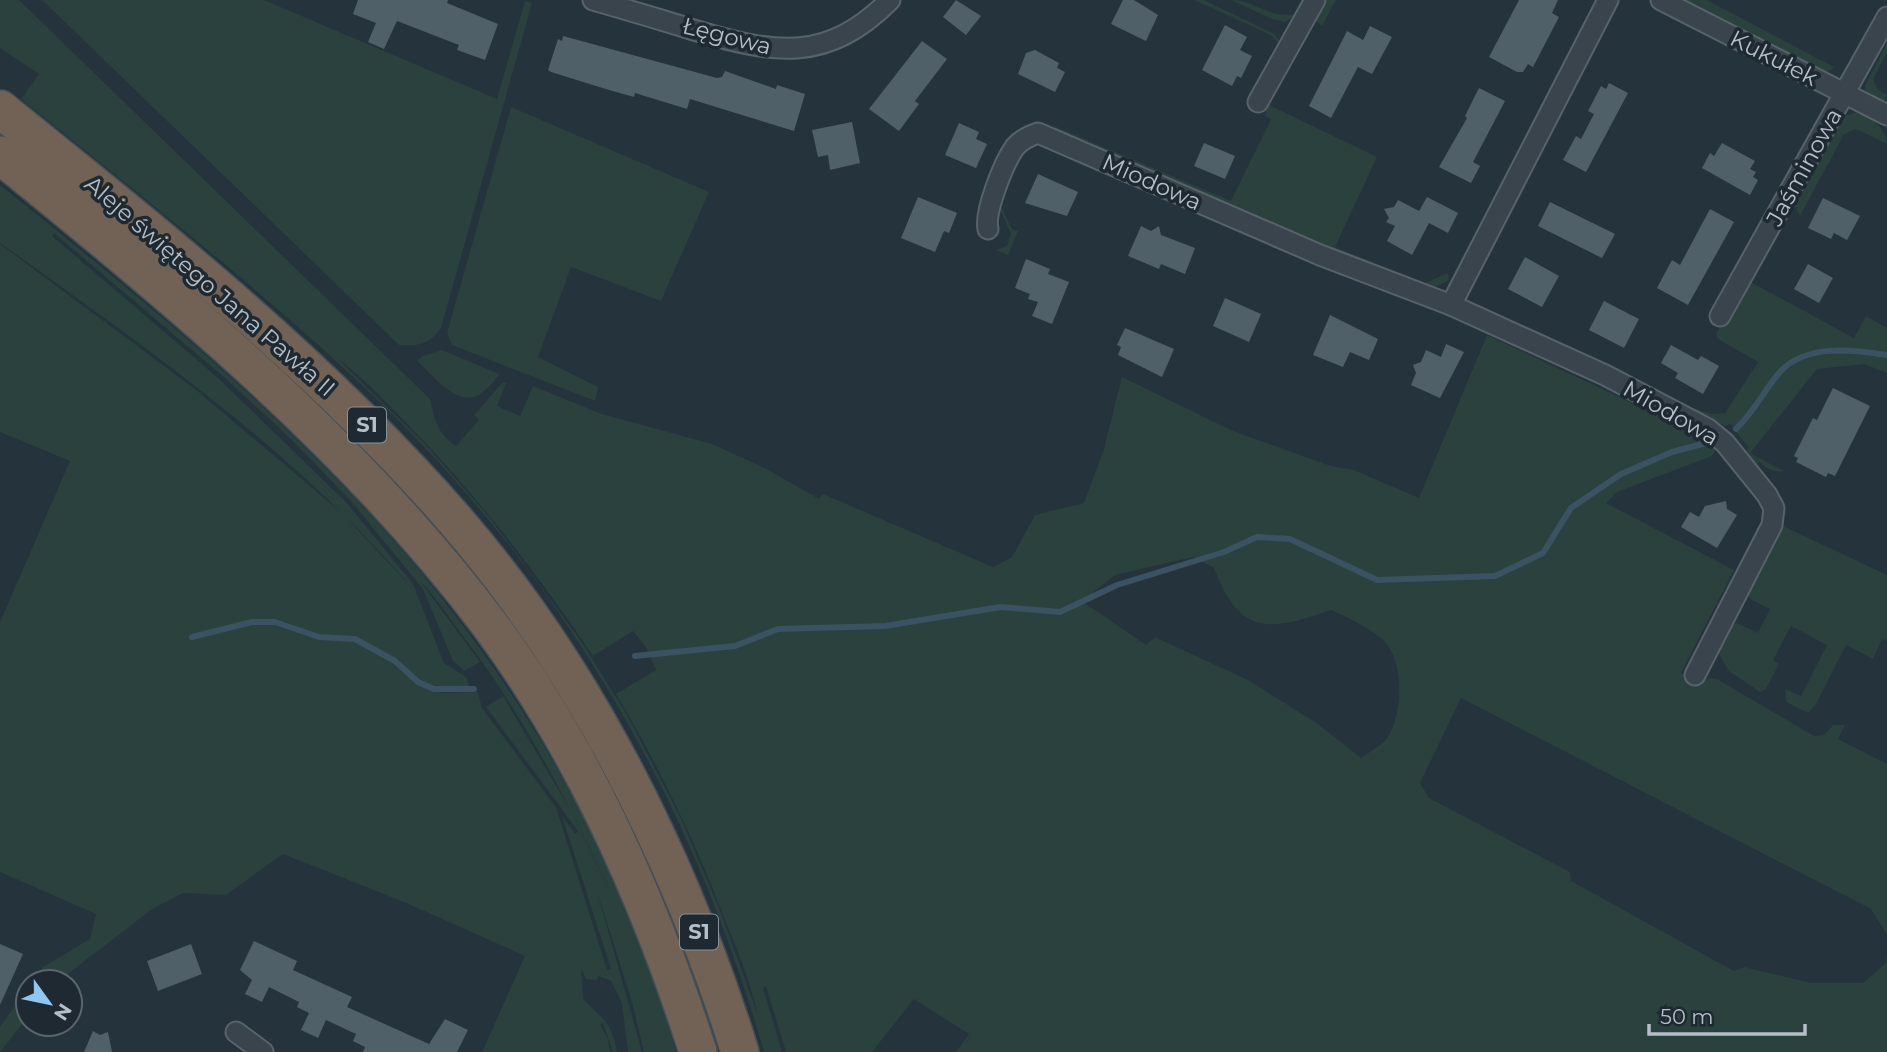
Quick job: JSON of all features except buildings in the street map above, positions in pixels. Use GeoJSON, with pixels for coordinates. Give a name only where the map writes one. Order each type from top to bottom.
{"type":"FeatureCollection","features":[{"type":"Feature","properties":{"kind":"highway","name":"Aleje świętego Jana Pawła II"},"geometry":{"type":"LineString","coordinates":[[0,109],[215,288],[341,399],[457,522],[520,604],[580,694],[649,816],[715,974],[740,1052]]}},
{"type":"Feature","properties":{"kind":"highway","name":"Aleje świętego Jana Pawła II"},"geometry":{"type":"LineString","coordinates":[[0,155],[193,315],[315,429],[428,549],[490,626],[550,715],[614,836],[650,914],[698,1052]]}},
{"type":"Feature","properties":{"kind":"street","name":"Łęgowa"},"geometry":{"type":"LineString","coordinates":[[593,0],[735,42],[783,50],[804,49],[844,36],[873,17],[890,0]]}},
{"type":"Feature","properties":{"kind":"street"},"geometry":{"type":"LineString","coordinates":[[1258,102],[1315,0]]}},
{"type":"Feature","properties":{"kind":"street"},"geometry":{"type":"LineString","coordinates":[[1451,305],[1608,0]]}},
{"type":"Feature","properties":{"kind":"street","name":"Kukułek"},"geometry":{"type":"LineString","coordinates":[[1661,0],[1887,115]]}},
{"type":"Feature","properties":{"kind":"street","name":"Jaśminowa"},"geometry":{"type":"LineString","coordinates":[[1720,316],[1887,17]]}},
{"type":"Feature","properties":{"kind":"street","name":"Miodowa"},"geometry":{"type":"LineString","coordinates":[[988,229],[988,208],[1014,149],[1030,135],[1038,134],[1320,255],[1451,305],[1605,375],[1708,429],[1725,443],[1768,495],[1774,508],[1772,525],[1695,676]]}},
{"type":"Feature","properties":{"kind":"street"},"geometry":{"type":"LineString","coordinates":[[236,1032],[262,1052]]}},
{"type":"Feature","properties":{"kind":"green space"},"geometry":{"type":"Polygon","coordinates":[[[0,0],[19,0],[430,399],[441,431],[456,446],[479,420],[474,415],[502,383],[506,383],[497,406],[520,416],[533,386],[602,414],[712,444],[765,468],[819,499],[823,494],[993,567],[1012,557],[1035,515],[1084,503],[1104,449],[1122,377],[1233,431],[1331,466],[1354,470],[1419,498],[1487,335],[1698,434],[1715,450],[1712,456],[1617,492],[1606,503],[1734,570],[1681,673],[1700,683],[1709,678],[1717,679],[1814,736],[1824,735],[1833,725],[1845,725],[1838,739],[1887,764],[1887,935],[1871,909],[1461,698],[1420,783],[1429,798],[1570,872],[1571,881],[1734,971],[1744,967],[1811,983],[1863,983],[1886,963],[1887,952],[1887,1052],[956,1052],[969,1034],[914,999],[872,1052],[786,1052],[766,986],[763,988],[782,1052],[764,1052],[735,962],[701,874],[662,788],[617,705],[567,625],[511,548],[451,476],[342,366],[207,249],[21,99],[39,74],[0,48],[0,0]],[[338,359],[425,444],[490,518],[581,641],[627,715],[680,816],[719,908],[758,1015],[740,958],[690,836],[648,750],[616,694],[656,670],[645,646],[633,631],[593,656],[530,567],[485,510],[437,456],[386,402],[338,359]],[[1193,557],[1115,575],[1082,601],[1146,645],[1155,637],[1248,680],[1318,724],[1361,758],[1387,738],[1396,716],[1399,688],[1395,661],[1383,640],[1365,627],[1331,610],[1290,622],[1259,623],[1246,617],[1234,606],[1214,568],[1193,557]]]}},
{"type":"Feature","properties":{"kind":"green space"},"geometry":{"type":"Polygon","coordinates":[[[42,0],[264,0],[497,99],[525,1],[532,3],[441,328],[437,334],[423,343],[399,345],[42,0]]]}},
{"type":"Feature","properties":{"kind":"green space"},"geometry":{"type":"Polygon","coordinates":[[[1194,0],[1204,0],[1274,34],[1279,40],[1278,47],[1274,50],[1278,43],[1271,35],[1194,0]]]}},
{"type":"Feature","properties":{"kind":"green space"},"geometry":{"type":"Polygon","coordinates":[[[1231,0],[1285,15],[1294,14],[1302,0],[1308,0],[1301,12],[1285,22],[1272,19],[1231,0]]]}},
{"type":"Feature","properties":{"kind":"green space"},"geometry":{"type":"Polygon","coordinates":[[[1326,0],[1336,0],[1322,26],[1315,19],[1326,0]]]}},
{"type":"Feature","properties":{"kind":"green space"},"geometry":{"type":"Polygon","coordinates":[[[1683,0],[1707,0],[1834,67],[1824,75],[1683,0]]]}},
{"type":"Feature","properties":{"kind":"green space"},"geometry":{"type":"Polygon","coordinates":[[[1887,43],[1887,52],[1873,79],[1878,90],[1887,95],[1883,104],[1866,92],[1865,86],[1887,43]]]}},
{"type":"Feature","properties":{"kind":"green space"},"geometry":{"type":"Polygon","coordinates":[[[1267,104],[1377,157],[1335,247],[1425,283],[1448,273],[1449,280],[1431,289],[1352,260],[1051,131],[1054,126],[1231,201],[1271,119],[1265,116],[1267,104]]]}},
{"type":"Feature","properties":{"kind":"green space"},"geometry":{"type":"Polygon","coordinates":[[[511,107],[709,192],[661,301],[571,267],[538,357],[598,387],[595,401],[452,345],[447,333],[511,107]]]}},
{"type":"Feature","properties":{"kind":"green space"},"geometry":{"type":"Polygon","coordinates":[[[1857,112],[1877,124],[1884,133],[1887,144],[1856,129],[1844,134],[1800,216],[1794,204],[1802,185],[1841,117],[1857,112]]]}},
{"type":"Feature","properties":{"kind":"green space"},"geometry":{"type":"Polygon","coordinates":[[[1016,167],[1000,205],[1012,229],[1018,231],[1008,255],[996,250],[1007,246],[1011,234],[998,205],[1012,169],[1016,167]]]}},
{"type":"Feature","properties":{"kind":"green space"},"geometry":{"type":"Polygon","coordinates":[[[0,185],[139,298],[274,417],[358,501],[411,560],[461,623],[508,689],[551,757],[589,828],[623,901],[652,976],[676,1052],[644,1052],[632,1002],[597,891],[642,1052],[628,1052],[622,1003],[611,981],[599,976],[596,980],[586,979],[581,968],[583,999],[609,1027],[617,1052],[613,1052],[603,1023],[600,1025],[608,1039],[610,1052],[482,1052],[525,956],[404,902],[283,854],[226,895],[183,893],[151,910],[75,968],[42,968],[90,939],[96,914],[0,872],[0,622],[70,461],[0,432],[0,244],[195,389],[336,508],[267,445],[162,361],[0,243],[0,185]],[[54,233],[52,236],[217,377],[347,503],[413,584],[444,663],[466,677],[469,686],[440,686],[441,693],[478,692],[482,708],[556,807],[607,970],[611,969],[562,816],[575,834],[578,831],[486,707],[503,696],[570,809],[525,728],[483,663],[420,581],[480,662],[464,671],[453,661],[423,589],[350,500],[291,439],[225,378],[54,233]],[[351,523],[410,586],[365,536],[351,523]]]}},
{"type":"Feature","properties":{"kind":"green space"},"geometry":{"type":"Polygon","coordinates":[[[1747,280],[1854,338],[1866,316],[1887,328],[1887,373],[1864,364],[1817,369],[1750,453],[1784,471],[1771,470],[1760,462],[1756,464],[1745,452],[1749,448],[1730,424],[1725,426],[1687,406],[1712,414],[1725,413],[1758,362],[1718,339],[1716,334],[1747,280]]]}},
{"type":"Feature","properties":{"kind":"green space"},"geometry":{"type":"Polygon","coordinates":[[[442,350],[499,374],[488,388],[477,396],[467,398],[457,395],[417,361],[423,356],[442,350]]]}},
{"type":"Feature","properties":{"kind":"green space"},"geometry":{"type":"Polygon","coordinates":[[[1783,526],[1887,575],[1887,641],[1882,639],[1873,659],[1846,645],[1815,706],[1808,713],[1786,702],[1785,689],[1801,696],[1827,645],[1791,626],[1773,660],[1779,664],[1766,689],[1760,692],[1729,671],[1717,651],[1731,625],[1737,623],[1758,633],[1770,609],[1750,599],[1748,593],[1783,526]]]}},
{"type":"Feature","properties":{"kind":"green space"},"geometry":{"type":"Polygon","coordinates":[[[14,1008],[14,1034],[0,1052],[0,1027],[14,1008]]]}},
{"type":"Feature","properties":{"kind":"waterway"},"geometry":{"type":"LineString","coordinates":[[1736,429],[1779,373],[1802,357],[1830,351],[1887,355]]}},
{"type":"Feature","properties":{"kind":"waterway"},"geometry":{"type":"LineString","coordinates":[[635,656],[735,646],[778,629],[885,626],[1001,607],[1060,612],[1117,585],[1224,552],[1257,537],[1290,539],[1377,580],[1495,576],[1543,553],[1571,508],[1621,474],[1672,452],[1706,443]]}},
{"type":"Feature","properties":{"kind":"waterway"},"geometry":{"type":"LineString","coordinates":[[192,637],[252,622],[275,622],[319,637],[355,639],[395,661],[418,682],[434,689],[474,689]]}}]}
